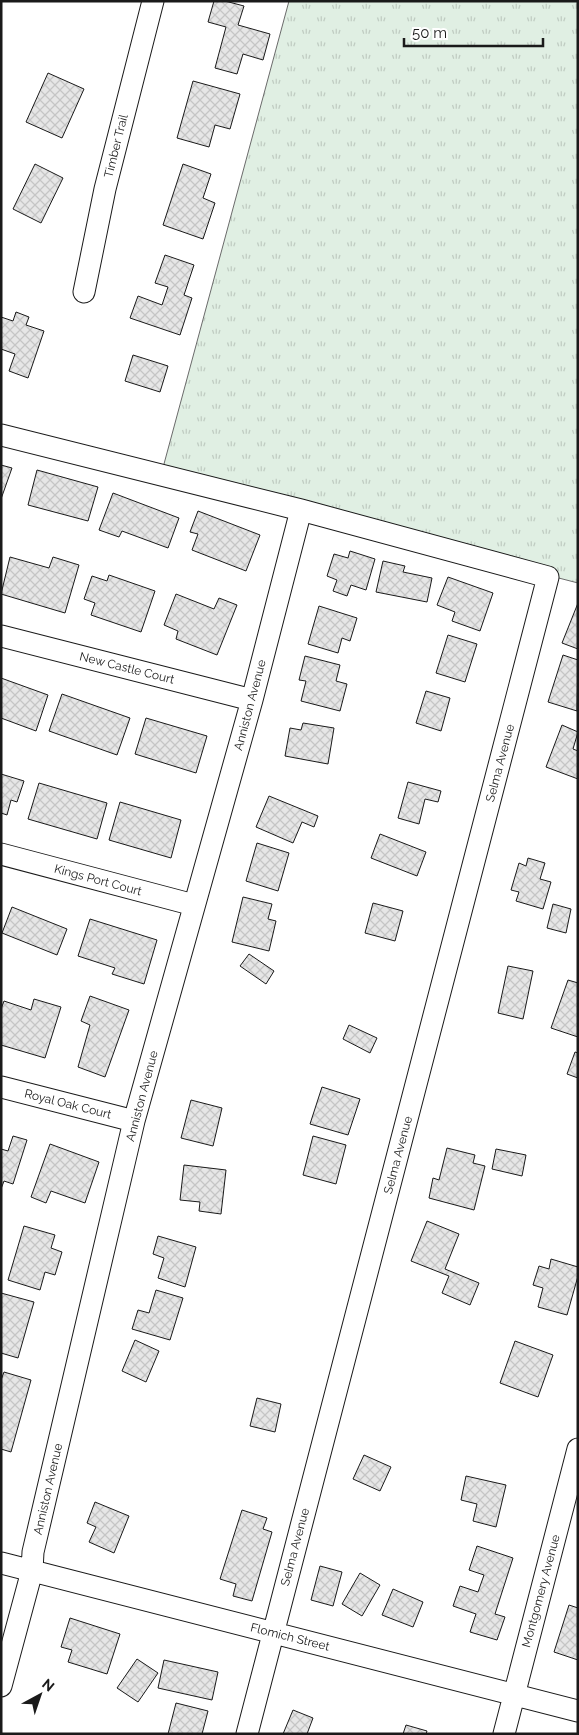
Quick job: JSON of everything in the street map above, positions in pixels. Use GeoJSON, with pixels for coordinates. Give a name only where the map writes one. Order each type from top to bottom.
{"type":"FeatureCollection","features":[{"type":"Feature","properties":{"kind":"street","name":"Timber Trail"},"geometry":{"type":"LineString","coordinates":[[84,292],[105,189],[153,1]]}},
{"type":"Feature","properties":{"kind":"street"},"geometry":{"type":"LineString","coordinates":[[1,435],[300,510]]}},
{"type":"Feature","properties":{"kind":"street","name":"Selma Avenue"},"geometry":{"type":"LineString","coordinates":[[246,1734],[548,577],[300,510]]}},
{"type":"Feature","properties":{"kind":"street","name":"Anniston Avenue"},"geometry":{"type":"LineString","coordinates":[[1,1686],[32,1571],[33,1552],[134,1121],[252,700],[300,510]]}},
{"type":"Feature","properties":{"kind":"street","name":"New Castle Court"},"geometry":{"type":"LineString","coordinates":[[1,636],[252,700]]}},
{"type":"Feature","properties":{"kind":"street","name":"Kings Port Court"},"geometry":{"type":"LineString","coordinates":[[1,854],[194,905]]}},
{"type":"Feature","properties":{"kind":"street","name":"Royal Oak Court"},"geometry":{"type":"LineString","coordinates":[[1,1087],[134,1121]]}},
{"type":"Feature","properties":{"kind":"street","name":"Montgomery Avenue"},"geometry":{"type":"LineString","coordinates":[[504,1734],[578,1449]]}},
{"type":"Feature","properties":{"kind":"street","name":"Flomich Street"},"geometry":{"type":"LineString","coordinates":[[1,1563],[578,1711]]}},
{"type":"Feature","properties":{"kind":"green space"},"geometry":{"type":"Polygon","coordinates":[[[289,1],[578,1],[578,583],[161,475],[289,1]]]}},
{"type":"Feature","properties":{"kind":"building"},"geometry":{"type":"Polygon","coordinates":[[[214,1],[225,1],[244,6],[238,25],[270,34],[263,60],[243,54],[237,74],[215,68],[226,27],[208,22],[214,1]]]}},
{"type":"Feature","properties":{"kind":"building"},"geometry":{"type":"Polygon","coordinates":[[[48,73],[84,89],[62,138],[26,122],[48,73]]]}},
{"type":"Feature","properties":{"kind":"building"},"geometry":{"type":"Polygon","coordinates":[[[193,81],[240,94],[230,129],[215,125],[209,147],[177,138],[193,81]]]}},
{"type":"Feature","properties":{"kind":"building"},"geometry":{"type":"Polygon","coordinates":[[[35,164],[63,178],[41,223],[13,209],[35,164]]]}},
{"type":"Feature","properties":{"kind":"building"},"geometry":{"type":"Polygon","coordinates":[[[183,164],[211,174],[203,198],[215,203],[203,239],[163,225],[183,164]]]}},
{"type":"Feature","properties":{"kind":"building"},"geometry":{"type":"Polygon","coordinates":[[[165,255],[194,265],[184,295],[192,298],[180,335],[130,318],[138,296],[162,305],[168,287],[155,283],[165,255]]]}},
{"type":"Feature","properties":{"kind":"building"},"geometry":{"type":"Polygon","coordinates":[[[16,312],[29,317],[26,325],[44,331],[28,378],[9,371],[15,354],[1,349],[1,317],[13,321],[16,312]]]}},
{"type":"Feature","properties":{"kind":"building"},"geometry":{"type":"Polygon","coordinates":[[[133,355],[168,366],[160,392],[125,381],[133,355]]]}},
{"type":"Feature","properties":{"kind":"building"},"geometry":{"type":"Polygon","coordinates":[[[1,465],[12,468],[1,499],[1,465]]]}},
{"type":"Feature","properties":{"kind":"building"},"geometry":{"type":"Polygon","coordinates":[[[37,470],[98,487],[88,521],[28,505],[37,470]]]}},
{"type":"Feature","properties":{"kind":"building"},"geometry":{"type":"Polygon","coordinates":[[[113,493],[179,518],[168,548],[122,531],[119,537],[99,530],[113,493]]]}},
{"type":"Feature","properties":{"kind":"building"},"geometry":{"type":"Polygon","coordinates":[[[198,511],[260,535],[246,571],[192,550],[198,534],[190,532],[198,511]]]}},
{"type":"Feature","properties":{"kind":"building"},"geometry":{"type":"Polygon","coordinates":[[[350,551],[375,559],[366,590],[351,585],[347,596],[333,591],[337,580],[327,576],[334,554],[348,558],[350,551]]]}},
{"type":"Feature","properties":{"kind":"building"},"geometry":{"type":"Polygon","coordinates":[[[10,557],[49,568],[53,557],[79,565],[65,613],[1,594],[10,557]]]}},
{"type":"Feature","properties":{"kind":"building"},"geometry":{"type":"Polygon","coordinates":[[[383,561],[405,566],[403,572],[432,578],[427,602],[376,592],[383,561]]]}},
{"type":"Feature","properties":{"kind":"building"},"geometry":{"type":"Polygon","coordinates":[[[109,575],[155,591],[141,632],[91,615],[95,603],[84,599],[92,576],[107,581],[109,575]]]}},
{"type":"Feature","properties":{"kind":"building"},"geometry":{"type":"Polygon","coordinates":[[[448,577],[493,593],[480,631],[452,621],[455,612],[437,605],[448,577]]]}},
{"type":"Feature","properties":{"kind":"building"},"geometry":{"type":"Polygon","coordinates":[[[176,594],[214,609],[219,598],[237,605],[217,655],[176,639],[178,631],[164,625],[176,594]]]}},
{"type":"Feature","properties":{"kind":"building"},"geometry":{"type":"Polygon","coordinates":[[[578,603],[578,649],[562,643],[578,603]]]}},
{"type":"Feature","properties":{"kind":"building"},"geometry":{"type":"Polygon","coordinates":[[[319,606],[357,618],[350,641],[342,638],[338,653],[308,644],[319,606]]]}},
{"type":"Feature","properties":{"kind":"building"},"geometry":{"type":"Polygon","coordinates":[[[448,635],[477,644],[465,682],[436,673],[448,635]]]}},
{"type":"Feature","properties":{"kind":"building"},"geometry":{"type":"Polygon","coordinates":[[[563,655],[578,660],[577,711],[548,702],[563,655]]]}},
{"type":"Feature","properties":{"kind":"building"},"geometry":{"type":"Polygon","coordinates":[[[305,656],[340,665],[336,681],[347,684],[340,711],[301,701],[306,681],[299,680],[305,656]]]}},
{"type":"Feature","properties":{"kind":"building"},"geometry":{"type":"Polygon","coordinates":[[[1,678],[48,695],[36,731],[1,718],[1,678]]]}},
{"type":"Feature","properties":{"kind":"building"},"geometry":{"type":"Polygon","coordinates":[[[426,691],[450,698],[441,731],[416,723],[426,691]]]}},
{"type":"Feature","properties":{"kind":"building"},"geometry":{"type":"Polygon","coordinates":[[[62,694],[130,718],[117,755],[49,731],[62,694]]]}},
{"type":"Feature","properties":{"kind":"building"},"geometry":{"type":"Polygon","coordinates":[[[146,718],[207,736],[196,773],[135,754],[146,718]]]}},
{"type":"Feature","properties":{"kind":"building"},"geometry":{"type":"Polygon","coordinates":[[[303,723],[334,728],[328,764],[285,756],[290,728],[301,730],[303,723]]]}},
{"type":"Feature","properties":{"kind":"building"},"geometry":{"type":"Polygon","coordinates":[[[562,725],[578,732],[573,749],[578,751],[578,779],[546,767],[562,725]]]}},
{"type":"Feature","properties":{"kind":"building"},"geometry":{"type":"Polygon","coordinates":[[[1,774],[24,781],[17,802],[11,800],[7,815],[1,813],[1,774]]]}},
{"type":"Feature","properties":{"kind":"building"},"geometry":{"type":"Polygon","coordinates":[[[408,782],[441,791],[438,802],[425,799],[419,824],[398,818],[408,782]]]}},
{"type":"Feature","properties":{"kind":"building"},"geometry":{"type":"Polygon","coordinates":[[[39,783],[107,803],[97,839],[28,819],[39,783]]]}},
{"type":"Feature","properties":{"kind":"building"},"geometry":{"type":"Polygon","coordinates":[[[269,796],[318,816],[314,827],[302,822],[293,843],[256,827],[269,796]]]}},
{"type":"Feature","properties":{"kind":"building"},"geometry":{"type":"Polygon","coordinates":[[[120,802],[181,820],[171,858],[109,840],[120,802]]]}},
{"type":"Feature","properties":{"kind":"building"},"geometry":{"type":"Polygon","coordinates":[[[380,834],[426,852],[417,876],[371,858],[380,834]]]}},
{"type":"Feature","properties":{"kind":"building"},"geometry":{"type":"Polygon","coordinates":[[[257,843],[289,853],[278,891],[246,881],[257,843]]]}},
{"type":"Feature","properties":{"kind":"building"},"geometry":{"type":"Polygon","coordinates":[[[528,858],[545,863],[540,879],[551,882],[543,909],[516,901],[519,892],[511,890],[519,863],[526,866],[528,858]]]}},
{"type":"Feature","properties":{"kind":"building"},"geometry":{"type":"Polygon","coordinates":[[[243,897],[272,904],[268,919],[276,921],[269,951],[232,942],[243,897]]]}},
{"type":"Feature","properties":{"kind":"building"},"geometry":{"type":"Polygon","coordinates":[[[373,903],[403,911],[395,941],[365,933],[373,903]]]}},
{"type":"Feature","properties":{"kind":"building"},"geometry":{"type":"Polygon","coordinates":[[[553,904],[571,909],[566,933],[547,928],[553,904]]]}},
{"type":"Feature","properties":{"kind":"building"},"geometry":{"type":"Polygon","coordinates":[[[12,907],[67,929],[57,955],[2,933],[12,907]]]}},
{"type":"Feature","properties":{"kind":"building"},"geometry":{"type":"Polygon","coordinates":[[[90,919],[157,940],[144,984],[112,974],[115,968],[78,956],[90,919]]]}},
{"type":"Feature","properties":{"kind":"building"},"geometry":{"type":"Polygon","coordinates":[[[249,954],[274,971],[266,984],[240,966],[249,954]]]}},
{"type":"Feature","properties":{"kind":"building"},"geometry":{"type":"Polygon","coordinates":[[[508,966],[533,971],[523,1019],[498,1013],[508,966]]]}},
{"type":"Feature","properties":{"kind":"building"},"geometry":{"type":"Polygon","coordinates":[[[568,980],[578,983],[578,1037],[551,1028],[568,980]]]}},
{"type":"Feature","properties":{"kind":"building"},"geometry":{"type":"Polygon","coordinates":[[[90,996],[129,1010],[105,1077],[78,1067],[90,1025],[81,1021],[90,996]]]}},
{"type":"Feature","properties":{"kind":"building"},"geometry":{"type":"Polygon","coordinates":[[[34,999],[61,1007],[45,1058],[1,1045],[1,1009],[4,1001],[31,1010],[34,999]]]}},
{"type":"Feature","properties":{"kind":"building"},"geometry":{"type":"Polygon","coordinates":[[[349,1025],[377,1038],[370,1053],[343,1039],[349,1025]]]}},
{"type":"Feature","properties":{"kind":"building"},"geometry":{"type":"Polygon","coordinates":[[[575,1052],[578,1053],[578,1078],[567,1074],[575,1052]]]}},
{"type":"Feature","properties":{"kind":"building"},"geometry":{"type":"Polygon","coordinates":[[[322,1087],[360,1099],[348,1135],[310,1124],[322,1087]]]}},
{"type":"Feature","properties":{"kind":"building"},"geometry":{"type":"Polygon","coordinates":[[[191,1100],[222,1108],[213,1146],[181,1138],[191,1100]]]}},
{"type":"Feature","properties":{"kind":"building"},"geometry":{"type":"Polygon","coordinates":[[[13,1136],[27,1140],[13,1184],[4,1181],[1,1189],[1,1149],[8,1151],[13,1136]]]}},
{"type":"Feature","properties":{"kind":"building"},"geometry":{"type":"Polygon","coordinates":[[[313,1136],[346,1145],[336,1184],[303,1175],[313,1136]]]}},
{"type":"Feature","properties":{"kind":"building"},"geometry":{"type":"Polygon","coordinates":[[[50,1144],[99,1162],[85,1203],[51,1191],[46,1203],[31,1197],[50,1144]]]}},
{"type":"Feature","properties":{"kind":"building"},"geometry":{"type":"Polygon","coordinates":[[[447,1148],[475,1155],[473,1163],[485,1166],[474,1210],[429,1198],[433,1178],[439,1180],[447,1148]]]}},
{"type":"Feature","properties":{"kind":"building"},"geometry":{"type":"Polygon","coordinates":[[[496,1149],[526,1155],[522,1176],[492,1169],[496,1149]]]}},
{"type":"Feature","properties":{"kind":"building"},"geometry":{"type":"Polygon","coordinates":[[[184,1165],[226,1170],[221,1214],[199,1211],[200,1202],[180,1200],[184,1165]]]}},
{"type":"Feature","properties":{"kind":"building"},"geometry":{"type":"Polygon","coordinates":[[[427,1221],[459,1234],[445,1269],[479,1283],[470,1305],[442,1293],[449,1276],[411,1261],[427,1221]]]}},
{"type":"Feature","properties":{"kind":"building"},"geometry":{"type":"Polygon","coordinates":[[[24,1226],[55,1235],[51,1248],[62,1252],[55,1275],[45,1272],[40,1290],[8,1280],[24,1226]]]}},
{"type":"Feature","properties":{"kind":"building"},"geometry":{"type":"Polygon","coordinates":[[[158,1236],[196,1247],[185,1287],[158,1278],[164,1258],[153,1254],[158,1236]]]}},
{"type":"Feature","properties":{"kind":"building"},"geometry":{"type":"Polygon","coordinates":[[[551,1259],[578,1267],[578,1276],[567,1315],[538,1307],[543,1288],[533,1285],[539,1266],[549,1269],[551,1259]]]}},
{"type":"Feature","properties":{"kind":"building"},"geometry":{"type":"Polygon","coordinates":[[[156,1290],[183,1298],[170,1340],[132,1329],[138,1310],[149,1313],[156,1290]]]}},
{"type":"Feature","properties":{"kind":"building"},"geometry":{"type":"Polygon","coordinates":[[[1,1293],[34,1302],[18,1358],[1,1353],[1,1293]]]}},
{"type":"Feature","properties":{"kind":"building"},"geometry":{"type":"Polygon","coordinates":[[[135,1340],[159,1351],[146,1382],[122,1371],[135,1340]]]}},
{"type":"Feature","properties":{"kind":"building"},"geometry":{"type":"Polygon","coordinates":[[[515,1341],[553,1355],[538,1397],[500,1383],[515,1341]]]}},
{"type":"Feature","properties":{"kind":"building"},"geometry":{"type":"Polygon","coordinates":[[[4,1372],[31,1380],[11,1452],[1,1449],[1,1380],[4,1372]]]}},
{"type":"Feature","properties":{"kind":"building"},"geometry":{"type":"Polygon","coordinates":[[[257,1398],[281,1404],[275,1432],[250,1426],[257,1398]]]}},
{"type":"Feature","properties":{"kind":"building"},"geometry":{"type":"Polygon","coordinates":[[[364,1455],[391,1467],[380,1491],[353,1479],[364,1455]]]}},
{"type":"Feature","properties":{"kind":"building"},"geometry":{"type":"Polygon","coordinates":[[[466,1476],[506,1485],[496,1527],[473,1521],[477,1504],[461,1500],[466,1476]]]}},
{"type":"Feature","properties":{"kind":"building"},"geometry":{"type":"Polygon","coordinates":[[[95,1502],[129,1516],[114,1553],[89,1542],[96,1527],[87,1523],[95,1502]]]}},
{"type":"Feature","properties":{"kind":"building"},"geometry":{"type":"Polygon","coordinates":[[[242,1510],[267,1518],[263,1529],[272,1532],[252,1601],[233,1596],[236,1584],[220,1579],[242,1510]]]}},
{"type":"Feature","properties":{"kind":"building"},"geometry":{"type":"Polygon","coordinates":[[[477,1546],[513,1558],[495,1614],[505,1617],[497,1640],[470,1632],[476,1614],[453,1606],[460,1586],[478,1592],[484,1575],[469,1570],[477,1546]]]}},
{"type":"Feature","properties":{"kind":"building"},"geometry":{"type":"Polygon","coordinates":[[[320,1566],[342,1572],[333,1606],[311,1600],[320,1566]]]}},
{"type":"Feature","properties":{"kind":"building"},"geometry":{"type":"Polygon","coordinates":[[[360,1573],[380,1585],[362,1616],[342,1604],[360,1573]]]}},
{"type":"Feature","properties":{"kind":"building"},"geometry":{"type":"Polygon","coordinates":[[[393,1589],[423,1602],[413,1627],[382,1615],[393,1589]]]}},
{"type":"Feature","properties":{"kind":"building"},"geometry":{"type":"Polygon","coordinates":[[[569,1605],[578,1608],[578,1660],[554,1652],[569,1605]]]}},
{"type":"Feature","properties":{"kind":"building"},"geometry":{"type":"Polygon","coordinates":[[[70,1618],[120,1634],[107,1674],[68,1662],[72,1650],[61,1647],[70,1618]]]}},
{"type":"Feature","properties":{"kind":"building"},"geometry":{"type":"Polygon","coordinates":[[[137,1659],[158,1673],[138,1702],[117,1688],[137,1659]]]}},
{"type":"Feature","properties":{"kind":"building"},"geometry":{"type":"Polygon","coordinates":[[[164,1660],[218,1672],[212,1700],[158,1688],[164,1660]]]}},
{"type":"Feature","properties":{"kind":"building"},"geometry":{"type":"Polygon","coordinates":[[[176,1703],[208,1711],[202,1734],[168,1734],[176,1703]]]}},
{"type":"Feature","properties":{"kind":"building"},"geometry":{"type":"Polygon","coordinates":[[[293,1710],[313,1718],[307,1734],[283,1734],[293,1710]]]}},
{"type":"Feature","properties":{"kind":"building"},"geometry":{"type":"Polygon","coordinates":[[[406,1725],[427,1731],[426,1734],[403,1734],[406,1725]]]}}]}
